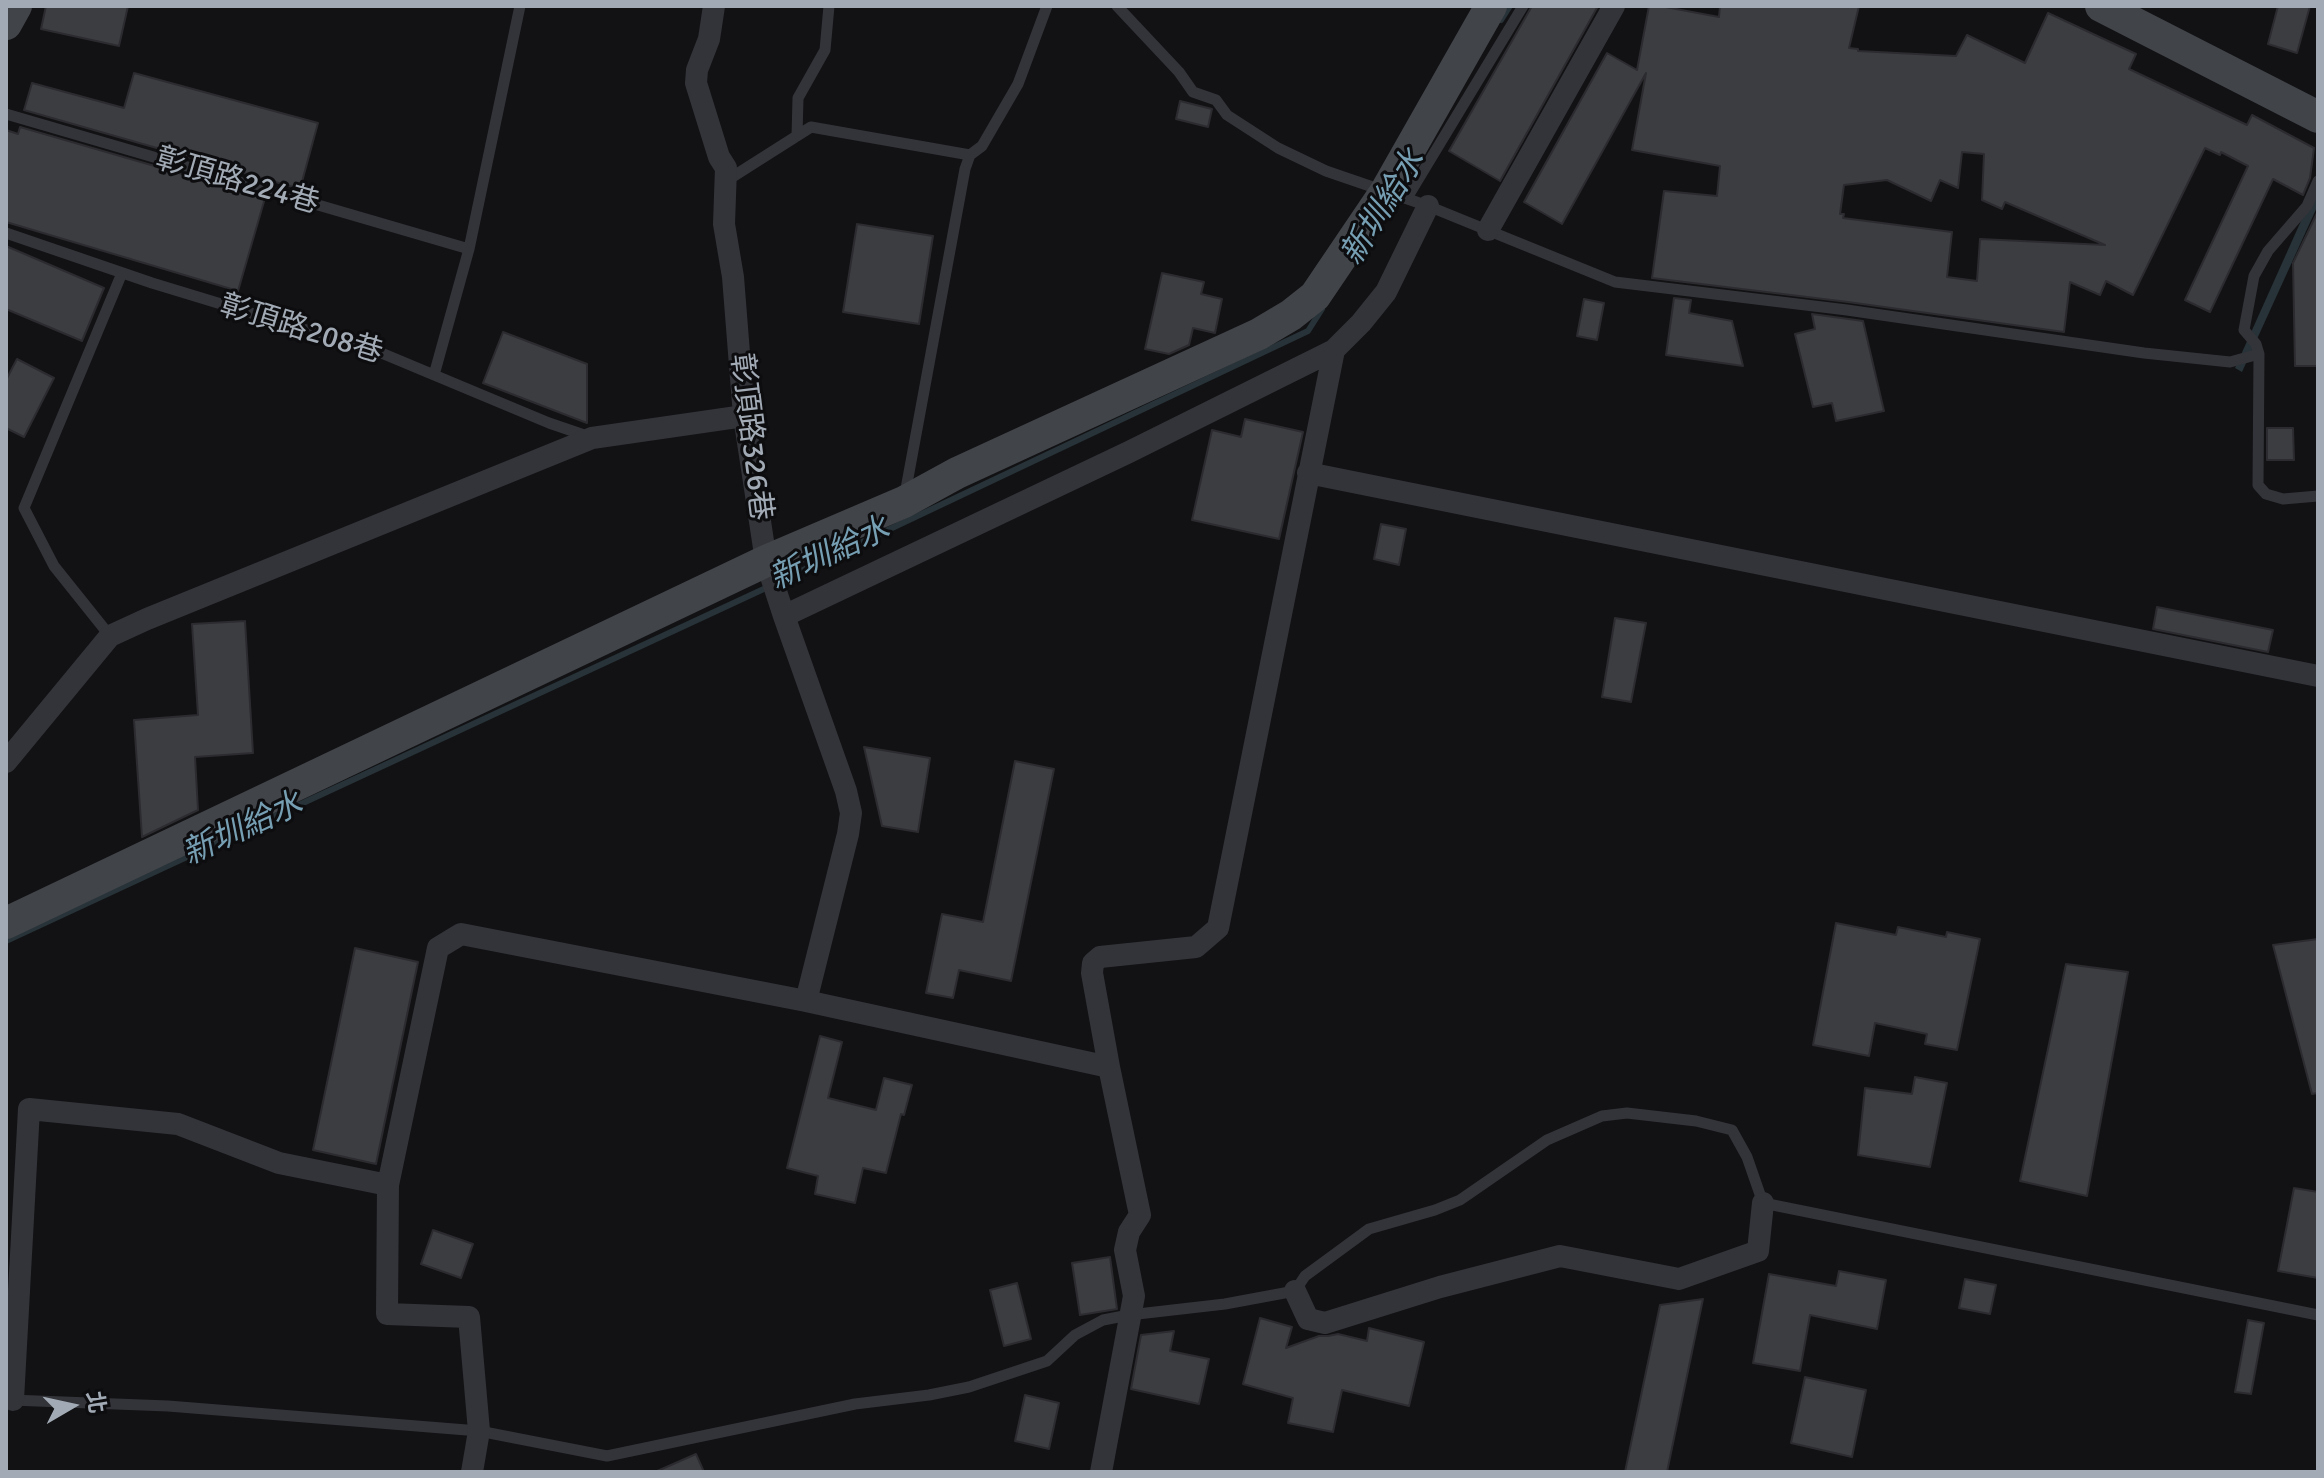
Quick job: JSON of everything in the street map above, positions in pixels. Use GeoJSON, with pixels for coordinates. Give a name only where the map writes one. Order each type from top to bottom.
{"type":"FeatureCollection","features":[{"type":"Feature","properties":{"kind":"street"},"geometry":{"type":"LineString","coordinates":[[6,24],[16,6]]}},
{"type":"Feature","properties":{"kind":"street","name":"彰頂路326巷"},"geometry":{"type":"LineString","coordinates":[[714,6],[709,39],[697,70],[696,83],[719,157],[726,168],[724,224],[733,277],[744,416],[768,567],[851,813],[806,1001]]}},
{"type":"Feature","properties":{"kind":"street"},"geometry":{"type":"LineString","coordinates":[[780,606],[1129,452],[1334,350],[1386,292],[1407,199],[1491,6]]}},
{"type":"Feature","properties":{"kind":"street"},"geometry":{"type":"LineString","coordinates":[[1488,230],[1614,6]]}},
{"type":"Feature","properties":{"kind":"street"},"geometry":{"type":"LineString","coordinates":[[2101,6],[2318,117]]}},
{"type":"Feature","properties":{"kind":"street"},"geometry":{"type":"LineString","coordinates":[[6,923],[768,567],[957,473],[1259,334],[1315,296],[1407,199]]}},
{"type":"Feature","properties":{"kind":"street"},"geometry":{"type":"LineString","coordinates":[[1101,1472],[1134,1296],[1125,1250],[1129,1232],[1140,1215],[1109,1067],[1092,973],[1093,963],[1100,957],[1196,947],[1218,928],[1334,350]]}},
{"type":"Feature","properties":{"kind":"street"},"geometry":{"type":"LineString","coordinates":[[6,762],[110,636],[592,438],[744,416]]}},
{"type":"Feature","properties":{"kind":"street"},"geometry":{"type":"LineString","coordinates":[[1308,473],[2318,676]]}},
{"type":"Feature","properties":{"kind":"street"},"geometry":{"type":"LineString","coordinates":[[472,1472],[479,1431],[469,1317],[387,1314],[388,1185],[438,948],[461,934],[806,1001],[1109,1067]]}},
{"type":"Feature","properties":{"kind":"street"},"geometry":{"type":"LineString","coordinates":[[10,1400],[29,1109],[178,1124],[279,1163],[388,1185]]}},
{"type":"Feature","properties":{"kind":"street"},"geometry":{"type":"LineString","coordinates":[[1295,1291],[1308,1319],[1325,1323],[1440,1287],[1560,1256],[1679,1279],[1758,1251],[1763,1203]]}},
{"type":"Feature","properties":{"kind":"lane"},"geometry":{"type":"LineString","coordinates":[[434,375],[469,249],[520,6]]}},
{"type":"Feature","properties":{"kind":"lane"},"geometry":{"type":"LineString","coordinates":[[797,136],[798,98],[825,50],[829,6]]}},
{"type":"Feature","properties":{"kind":"lane"},"geometry":{"type":"LineString","coordinates":[[904,502],[965,169],[970,155],[982,146],[1018,84],[1047,6]]}},
{"type":"Feature","properties":{"kind":"lane"},"geometry":{"type":"LineString","coordinates":[[1117,6],[1179,72],[1193,92],[1216,100],[1227,115],[1278,148],[1326,171],[1488,230],[1615,282],[1847,310],[2144,353],[2230,362],[2259,354]]}},
{"type":"Feature","properties":{"kind":"lane"},"geometry":{"type":"LineString","coordinates":[[1407,199],[1523,6]]}},
{"type":"Feature","properties":{"kind":"lane","name":"彰頂路224巷"},"geometry":{"type":"LineString","coordinates":[[6,114],[469,249]]}},
{"type":"Feature","properties":{"kind":"lane"},"geometry":{"type":"LineString","coordinates":[[726,181],[811,127],[970,155]]}},
{"type":"Feature","properties":{"kind":"lane"},"geometry":{"type":"LineString","coordinates":[[2318,181],[2307,206],[2268,251],[2254,276],[2244,330],[2256,344],[2259,354],[2258,485],[2266,494],[2283,499],[2318,496]]}},
{"type":"Feature","properties":{"kind":"lane","name":"彰頂路208巷"},"geometry":{"type":"LineString","coordinates":[[6,233],[122,273],[379,352],[592,438]]}},
{"type":"Feature","properties":{"kind":"lane"},"geometry":{"type":"LineString","coordinates":[[110,636],[54,566],[24,508],[122,273]]}},
{"type":"Feature","properties":{"kind":"lane"},"geometry":{"type":"LineString","coordinates":[[10,1400],[168,1406],[479,1431],[607,1456],[855,1404],[969,1387],[1047,1361],[1075,1335],[1103,1320],[1295,1291],[1305,1276],[1369,1229],[1460,1200],[1547,1140],[1602,1116],[1627,1113],[1696,1121],[1732,1130],[1747,1157],[1763,1203],[2318,1315]]}},
{"type":"Feature","properties":{"kind":"shaded area"},"geometry":{"type":"Polygon","coordinates":[[[2318,183],[2318,205],[2242,372],[2235,368],[2318,183]]]}},
{"type":"Feature","properties":{"kind":"building"},"geometry":{"type":"Polygon","coordinates":[[[46,6],[128,6],[119,46],[41,29],[46,6]]]}},
{"type":"Feature","properties":{"kind":"building"},"geometry":{"type":"Polygon","coordinates":[[[1532,6],[1598,6],[1500,181],[1449,151],[1532,6]]]}},
{"type":"Feature","properties":{"kind":"building"},"geometry":{"type":"Polygon","coordinates":[[[1649,6],[1719,17],[1720,6],[1859,6],[1849,48],[1956,56],[1967,35],[2025,63],[2048,13],[2136,54],[2129,69],[2247,125],[2252,115],[2314,148],[2310,178],[2303,195],[2273,179],[2210,312],[2185,300],[2248,166],[2221,152],[2220,155],[2205,148],[2133,295],[2106,281],[2100,295],[2070,282],[2064,332],[1652,278],[1664,191],[1717,196],[1720,166],[1632,150],[1646,73],[1562,224],[1524,202],[1607,53],[1637,70],[1649,6]],[[1962,152],[1958,188],[1940,180],[1931,201],[1887,180],[1844,185],[1840,214],[1844,214],[1843,218],[1952,232],[1947,277],[1977,281],[1980,239],[2105,245],[2005,202],[2002,209],[1982,200],[1984,154],[1962,152]]]}},
{"type":"Feature","properties":{"kind":"building"},"geometry":{"type":"Polygon","coordinates":[[[2278,6],[2310,6],[2297,53],[2268,44],[2278,6]]]}},
{"type":"Feature","properties":{"kind":"building"},"geometry":{"type":"Polygon","coordinates":[[[134,73],[318,123],[300,189],[24,110],[32,83],[124,108],[134,73]]]}},
{"type":"Feature","properties":{"kind":"building"},"geometry":{"type":"Polygon","coordinates":[[[1180,101],[1212,109],[1208,127],[1176,119],[1180,101]]]}},
{"type":"Feature","properties":{"kind":"building"},"geometry":{"type":"Polygon","coordinates":[[[20,127],[265,198],[238,291],[6,222],[6,130],[18,134],[20,127]]]}},
{"type":"Feature","properties":{"kind":"building"},"geometry":{"type":"Polygon","coordinates":[[[2318,211],[2318,366],[2295,366],[2293,263],[2318,211]]]}},
{"type":"Feature","properties":{"kind":"building"},"geometry":{"type":"Polygon","coordinates":[[[857,224],[933,236],[919,324],[843,312],[857,224]]]}},
{"type":"Feature","properties":{"kind":"building"},"geometry":{"type":"Polygon","coordinates":[[[6,246],[104,288],[82,341],[6,309],[6,246]]]}},
{"type":"Feature","properties":{"kind":"building"},"geometry":{"type":"Polygon","coordinates":[[[1162,273],[1204,282],[1201,294],[1222,299],[1215,333],[1193,328],[1189,345],[1169,354],[1145,349],[1162,273]]]}},
{"type":"Feature","properties":{"kind":"building"},"geometry":{"type":"Polygon","coordinates":[[[1674,298],[1691,300],[1689,313],[1732,321],[1743,366],[1666,355],[1674,298]]]}},
{"type":"Feature","properties":{"kind":"building"},"geometry":{"type":"Polygon","coordinates":[[[1584,299],[1604,303],[1597,340],[1577,336],[1584,299]]]}},
{"type":"Feature","properties":{"kind":"building"},"geometry":{"type":"Polygon","coordinates":[[[1812,314],[1863,321],[1884,411],[1836,421],[1832,403],[1813,407],[1795,334],[1815,329],[1812,314]]]}},
{"type":"Feature","properties":{"kind":"building"},"geometry":{"type":"Polygon","coordinates":[[[503,332],[587,364],[587,423],[483,383],[503,332]]]}},
{"type":"Feature","properties":{"kind":"building"},"geometry":{"type":"Polygon","coordinates":[[[17,359],[54,378],[24,437],[6,428],[6,380],[17,359]]]}},
{"type":"Feature","properties":{"kind":"building"},"geometry":{"type":"Polygon","coordinates":[[[1245,419],[1303,432],[1279,539],[1192,520],[1212,430],[1241,437],[1245,419]]]}},
{"type":"Feature","properties":{"kind":"building"},"geometry":{"type":"Polygon","coordinates":[[[2267,428],[2293,428],[2294,460],[2267,460],[2267,428]]]}},
{"type":"Feature","properties":{"kind":"building"},"geometry":{"type":"Polygon","coordinates":[[[1381,524],[1406,529],[1399,565],[1374,559],[1381,524]]]}},
{"type":"Feature","properties":{"kind":"building"},"geometry":{"type":"Polygon","coordinates":[[[2157,607],[2273,630],[2268,652],[2153,629],[2157,607]]]}},
{"type":"Feature","properties":{"kind":"building"},"geometry":{"type":"Polygon","coordinates":[[[1615,618],[1646,623],[1631,702],[1602,697],[1615,618]]]}},
{"type":"Feature","properties":{"kind":"building"},"geometry":{"type":"Polygon","coordinates":[[[245,621],[253,753],[195,757],[198,810],[142,837],[134,720],[198,715],[192,624],[245,621]]]}},
{"type":"Feature","properties":{"kind":"building"},"geometry":{"type":"Polygon","coordinates":[[[864,747],[930,758],[918,832],[882,826],[864,747]]]}},
{"type":"Feature","properties":{"kind":"building"},"geometry":{"type":"Polygon","coordinates":[[[1015,761],[1054,769],[1011,981],[959,970],[953,998],[926,993],[942,914],[983,922],[1015,761]]]}},
{"type":"Feature","properties":{"kind":"building"},"geometry":{"type":"Polygon","coordinates":[[[1836,923],[1896,935],[1898,927],[1946,937],[1947,932],[1980,939],[1957,1050],[1925,1044],[1927,1034],[1875,1023],[1869,1056],[1813,1045],[1836,923]]]}},
{"type":"Feature","properties":{"kind":"building"},"geometry":{"type":"Polygon","coordinates":[[[2318,939],[2318,1093],[2312,1094],[2273,945],[2318,939]]]}},
{"type":"Feature","properties":{"kind":"building"},"geometry":{"type":"Polygon","coordinates":[[[355,948],[418,962],[376,1164],[313,1150],[355,948]]]}},
{"type":"Feature","properties":{"kind":"building"},"geometry":{"type":"Polygon","coordinates":[[[2066,964],[2128,972],[2087,1196],[2020,1181],[2066,964]]]}},
{"type":"Feature","properties":{"kind":"building"},"geometry":{"type":"Polygon","coordinates":[[[820,1036],[842,1042],[828,1098],[876,1110],[884,1078],[912,1085],[886,1173],[863,1168],[855,1203],[815,1194],[818,1176],[787,1168],[820,1036]]]}},
{"type":"Feature","properties":{"kind":"building"},"geometry":{"type":"Polygon","coordinates":[[[1915,1077],[1947,1083],[1930,1167],[1858,1155],[1865,1088],[1912,1094],[1915,1077]]]}},
{"type":"Feature","properties":{"kind":"building"},"geometry":{"type":"Polygon","coordinates":[[[2294,1188],[2318,1192],[2318,1278],[2278,1271],[2294,1188]]]}},
{"type":"Feature","properties":{"kind":"building"},"geometry":{"type":"Polygon","coordinates":[[[433,1230],[473,1244],[461,1278],[421,1264],[433,1230]]]}},
{"type":"Feature","properties":{"kind":"building"},"geometry":{"type":"Polygon","coordinates":[[[1110,1257],[1117,1309],[1080,1315],[1072,1263],[1110,1257]]]}},
{"type":"Feature","properties":{"kind":"building"},"geometry":{"type":"Polygon","coordinates":[[[1839,1271],[1886,1280],[1877,1329],[1810,1315],[1800,1371],[1753,1363],[1769,1274],[1836,1286],[1839,1271]]]}},
{"type":"Feature","properties":{"kind":"building"},"geometry":{"type":"Polygon","coordinates":[[[1965,1279],[1996,1285],[1990,1314],[1959,1308],[1965,1279]]]}},
{"type":"Feature","properties":{"kind":"building"},"geometry":{"type":"Polygon","coordinates":[[[1017,1283],[1031,1339],[1004,1346],[990,1290],[1017,1283]]]}},
{"type":"Feature","properties":{"kind":"building"},"geometry":{"type":"Polygon","coordinates":[[[1703,1299],[1667,1472],[1625,1472],[1660,1305],[1703,1299]]]}},
{"type":"Feature","properties":{"kind":"building"},"geometry":{"type":"Polygon","coordinates":[[[1260,1318],[1292,1327],[1286,1348],[1319,1336],[1338,1334],[1367,1341],[1369,1328],[1424,1342],[1409,1406],[1342,1390],[1333,1432],[1288,1423],[1293,1398],[1243,1384],[1260,1318]]]}},
{"type":"Feature","properties":{"kind":"building"},"geometry":{"type":"Polygon","coordinates":[[[2248,1320],[2264,1323],[2251,1394],[2235,1392],[2248,1320]]]}},
{"type":"Feature","properties":{"kind":"building"},"geometry":{"type":"Polygon","coordinates":[[[1174,1331],[1170,1351],[1209,1359],[1199,1404],[1131,1389],[1141,1335],[1174,1331]]]}},
{"type":"Feature","properties":{"kind":"building"},"geometry":{"type":"Polygon","coordinates":[[[1805,1377],[1866,1390],[1852,1457],[1791,1443],[1805,1377]]]}},
{"type":"Feature","properties":{"kind":"building"},"geometry":{"type":"Polygon","coordinates":[[[1025,1395],[1059,1403],[1049,1449],[1015,1441],[1025,1395]]]}},
{"type":"Feature","properties":{"kind":"building"},"geometry":{"type":"Polygon","coordinates":[[[696,1454],[704,1472],[655,1472],[696,1454]]]}},
{"type":"Feature","properties":{"kind":"waterway","name":"新圳給水"},"geometry":{"type":"LineString","coordinates":[[1501,20],[1510,6]]}},
{"type":"Feature","properties":{"kind":"waterway","name":"新圳給水"},"geometry":{"type":"LineString","coordinates":[[778,582],[1308,331],[1322,309]]}},
{"type":"Feature","properties":{"kind":"waterway","name":"新圳給水"},"geometry":{"type":"LineString","coordinates":[[6,941],[768,587]]}}]}
